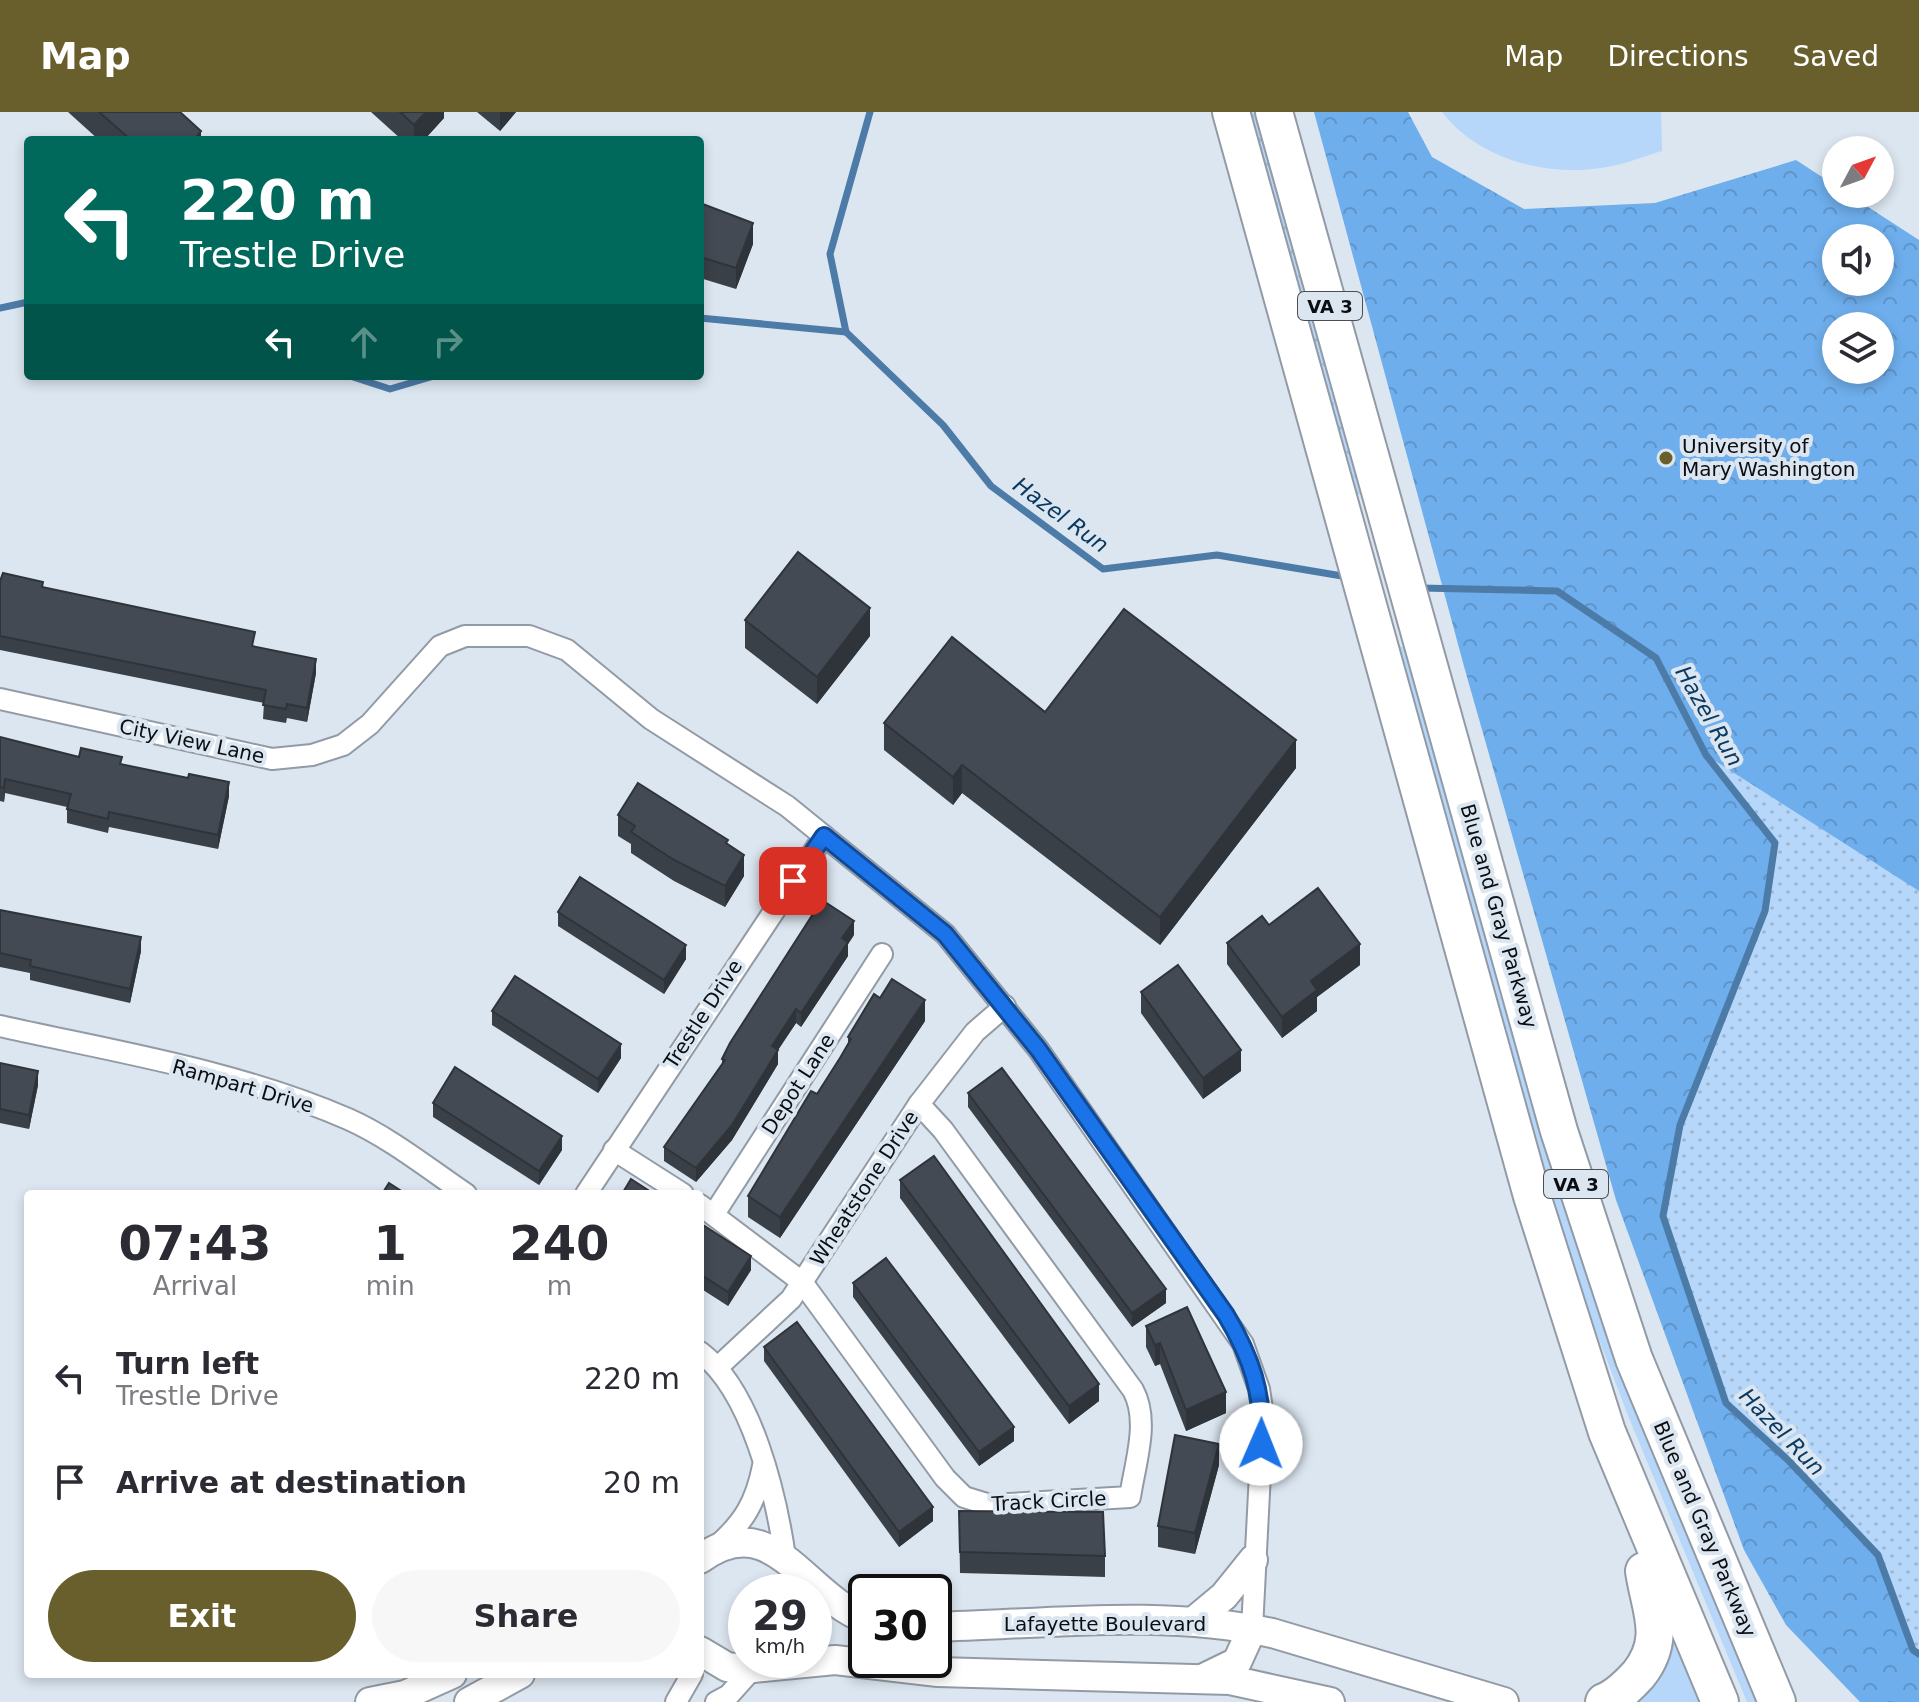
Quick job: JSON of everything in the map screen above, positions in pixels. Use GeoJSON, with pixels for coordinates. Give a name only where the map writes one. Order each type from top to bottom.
{"type":"FeatureCollection","features":[{"type":"Feature","properties":{"kind":"highway","name":"VA 3"},"geometry":{"type":"LineString","coordinates":[[1231,112],[1532,1196],[1607,1432],[1720,1702]]}},
{"type":"Feature","properties":{"kind":"highway","name":"Blue and Gray Parkway"},"geometry":{"type":"LineString","coordinates":[[1274,112],[1559,1131],[1630,1345],[1777,1702]]}},
{"type":"Feature","properties":{"kind":"highway"},"geometry":{"type":"LineString","coordinates":[[1604,1702],[1635,1679],[1649,1660],[1656,1643],[1655,1614],[1641,1552],[1641,1517]]}},
{"type":"Feature","properties":{"kind":"main road"},"geometry":{"type":"LineString","coordinates":[[707,1554],[742,1541],[769,1547],[825,1597],[848,1609]]}},
{"type":"Feature","properties":{"kind":"main road"},"geometry":{"type":"LineString","coordinates":[[1194,1621],[1224,1596],[1253,1560]]}},
{"type":"Feature","properties":{"kind":"main road","name":"Lafayette Boulevard"},"geometry":{"type":"LineString","coordinates":[[952,1627],[1194,1621],[1252,1629],[1504,1702]]}},
{"type":"Feature","properties":{"kind":"main road"},"geometry":{"type":"LineString","coordinates":[[1201,1679],[1218,1674],[1237,1662],[1252,1629]]}},
{"type":"Feature","properties":{"kind":"main road"},"geometry":{"type":"LineString","coordinates":[[832,1660],[938,1672],[1248,1682],[1330,1702]]}},
{"type":"Feature","properties":{"kind":"main road"},"geometry":{"type":"LineString","coordinates":[[704,1661],[728,1667]]}},
{"type":"Feature","properties":{"kind":"main road"},"geometry":{"type":"LineString","coordinates":[[370,1702],[405,1695],[443,1678]]}},
{"type":"Feature","properties":{"kind":"main road"},"geometry":{"type":"LineString","coordinates":[[469,1702],[513,1678]]}},
{"type":"Feature","properties":{"kind":"street","name":"City View Lane"},"geometry":{"type":"LineString","coordinates":[[0,699],[272,759],[312,755],[343,745],[370,724],[440,646],[465,636],[529,636],[567,650],[651,719],[787,806],[824,836]]}},
{"type":"Feature","properties":{"kind":"street"},"geometry":{"type":"LineString","coordinates":[[824,836],[945,934],[1005,1006],[1243,1344],[1259,1389],[1263,1415],[1253,1560],[1252,1629]]}},
{"type":"Feature","properties":{"kind":"street","name":"Trestle Drive"},"geometry":{"type":"LineString","coordinates":[[589,1190],[824,836]]}},
{"type":"Feature","properties":{"kind":"street","name":"Depot Lane"},"geometry":{"type":"LineString","coordinates":[[707,1209],[882,954]]}},
{"type":"Feature","properties":{"kind":"street","name":"Wheatstone Drive"},"geometry":{"type":"LineString","coordinates":[[719,1366],[781,1311],[919,1104],[975,1032],[1005,1006]]}},
{"type":"Feature","properties":{"kind":"street","name":"Rampart Drive"},"geometry":{"type":"LineString","coordinates":[[0,1026],[231,1078],[293,1098],[351,1121],[460,1190]]}},
{"type":"Feature","properties":{"kind":"street","name":"Track Circle"},"geometry":{"type":"LineString","coordinates":[[802,1282],[945,1478],[964,1497],[990,1505],[1130,1497],[1141,1424],[1140,1408],[1133,1390],[943,1130],[919,1104]]}},
{"type":"Feature","properties":{"kind":"street"},"geometry":{"type":"LineString","coordinates":[[614,1150],[677,1190]]}},
{"type":"Feature","properties":{"kind":"street"},"geometry":{"type":"LineString","coordinates":[[707,1209],[802,1282]]}},
{"type":"Feature","properties":{"kind":"street"},"geometry":{"type":"LineString","coordinates":[[704,1355],[719,1366],[748,1421],[777,1500],[796,1573]]}},
{"type":"Feature","properties":{"kind":"street"},"geometry":{"type":"LineString","coordinates":[[707,1554],[738,1527],[750,1510],[763,1466]]}},
{"type":"Feature","properties":{"kind":"street"},"geometry":{"type":"LineString","coordinates":[[676,1702],[689,1678]]}},
{"type":"Feature","properties":{"kind":"street"},"geometry":{"type":"LineString","coordinates":[[716,1702],[748,1678]]}},
{"type":"Feature","properties":{"kind":"shaded area"},"geometry":{"type":"Polygon","coordinates":[[[1244,112],[1262,112],[1369,497],[1349,492],[1244,112]]]}},
{"type":"Feature","properties":{"kind":"shaded area"},"geometry":{"type":"Polygon","coordinates":[[[1442,112],[1661,112],[1662,151],[1628,162],[1585,170],[1539,167],[1517,162],[1475,142],[1457,129],[1442,112]]]}},
{"type":"Feature","properties":{"kind":"shaded area"},"geometry":{"type":"Polygon","coordinates":[[[1393,645],[1411,648],[1762,1702],[1747,1702],[1629,1418],[1566,1253],[1393,645]]]}},
{"type":"Feature","properties":{"kind":"shaded area"},"geometry":{"type":"Polygon","coordinates":[[[1706,755],[1919,891],[1919,1654],[1913,1650],[1878,1555],[1789,1461],[1726,1403],[1663,1216],[1680,1125],[1765,911],[1775,844],[1706,755]]]}},
{"type":"Feature","properties":{"kind":"shaded area"},"geometry":{"type":"Polygon","coordinates":[[[1673,1633],[1702,1702],[1634,1702],[1673,1633]]]}},
{"type":"Feature","properties":{"kind":"green space"},"geometry":{"type":"Polygon","coordinates":[[[1314,112],[1408,112],[1432,157],[1524,209],[1655,203],[1796,160],[1822,177],[1822,208],[1870,208],[1919,240],[1919,1702],[1860,1702],[1786,1625],[1744,1550],[1616,1200],[1465,670],[1314,112]]]}},
{"type":"Feature","properties":{"kind":"building"},"geometry":{"type":"Polygon","coordinates":[[[99,112],[180,112],[201,131],[197,136],[126,136],[99,112]]]}},
{"type":"Feature","properties":{"kind":"building"},"geometry":{"type":"Polygon","coordinates":[[[400,112],[426,112],[414,125],[400,112]]]}},
{"type":"Feature","properties":{"kind":"building"},"geometry":{"type":"Polygon","coordinates":[[[704,205],[753,223],[736,268],[704,258],[704,205]]]}},
{"type":"Feature","properties":{"kind":"building"},"geometry":{"type":"Polygon","coordinates":[[[798,552],[870,608],[817,677],[745,620],[798,552]]]}},
{"type":"Feature","properties":{"kind":"building"},"geometry":{"type":"Polygon","coordinates":[[[3,573],[43,582],[42,587],[255,632],[252,646],[316,659],[307,708],[287,704],[286,709],[263,705],[266,690],[0,636],[0,581],[3,573]]]}},
{"type":"Feature","properties":{"kind":"building"},"geometry":{"type":"Polygon","coordinates":[[[1124,609],[1296,740],[1160,917],[962,765],[953,777],[884,723],[952,637],[1045,712],[1124,609]]]}},
{"type":"Feature","properties":{"kind":"building"},"geometry":{"type":"Polygon","coordinates":[[[0,737],[79,757],[81,748],[122,757],[120,764],[188,778],[189,774],[229,782],[218,835],[109,812],[108,819],[67,809],[71,794],[5,779],[4,788],[0,787],[0,737]]]}},
{"type":"Feature","properties":{"kind":"building"},"geometry":{"type":"Polygon","coordinates":[[[638,783],[728,840],[726,843],[744,855],[725,886],[674,860],[631,832],[635,826],[618,815],[638,783]]]}},
{"type":"Feature","properties":{"kind":"building"},"geometry":{"type":"Polygon","coordinates":[[[580,877],[686,945],[664,980],[558,912],[580,877]]]}},
{"type":"Feature","properties":{"kind":"building"},"geometry":{"type":"Polygon","coordinates":[[[1318,888],[1360,944],[1311,981],[1317,990],[1282,1017],[1227,943],[1262,916],[1269,925],[1318,888]]]}},
{"type":"Feature","properties":{"kind":"building"},"geometry":{"type":"Polygon","coordinates":[[[822,900],[854,921],[842,938],[848,942],[801,1013],[796,1009],[772,1046],[778,1050],[732,1125],[696,1168],[664,1147],[725,1060],[722,1059],[730,1043],[822,900]]]}},
{"type":"Feature","properties":{"kind":"building"},"geometry":{"type":"Polygon","coordinates":[[[0,910],[141,937],[130,989],[30,966],[31,960],[0,953],[0,910]]]}},
{"type":"Feature","properties":{"kind":"building"},"geometry":{"type":"Polygon","coordinates":[[[1178,965],[1241,1050],[1203,1078],[1141,992],[1178,965]]]}},
{"type":"Feature","properties":{"kind":"building"},"geometry":{"type":"Polygon","coordinates":[[[515,976],[621,1044],[598,1079],[492,1011],[515,976]]]}},
{"type":"Feature","properties":{"kind":"building"},"geometry":{"type":"Polygon","coordinates":[[[892,979],[925,1000],[780,1217],[748,1196],[811,1091],[817,1094],[840,1058],[851,1039],[848,1037],[874,994],[880,998],[892,979]]]}},
{"type":"Feature","properties":{"kind":"building"},"geometry":{"type":"Polygon","coordinates":[[[0,1063],[38,1071],[29,1115],[0,1109],[0,1063]]]}},
{"type":"Feature","properties":{"kind":"building"},"geometry":{"type":"Polygon","coordinates":[[[455,1067],[562,1136],[539,1171],[433,1103],[455,1067]]]}},
{"type":"Feature","properties":{"kind":"building"},"geometry":{"type":"Polygon","coordinates":[[[1002,1068],[1166,1289],[1132,1313],[968,1093],[1002,1068]]]}},
{"type":"Feature","properties":{"kind":"building"},"geometry":{"type":"Polygon","coordinates":[[[934,1156],[1099,1384],[1069,1406],[900,1180],[934,1156]]]}},
{"type":"Feature","properties":{"kind":"building"},"geometry":{"type":"Polygon","coordinates":[[[631,1179],[648,1190],[624,1190],[631,1179]]]}},
{"type":"Feature","properties":{"kind":"building"},"geometry":{"type":"Polygon","coordinates":[[[389,1183],[400,1190],[385,1190],[389,1183]]]}},
{"type":"Feature","properties":{"kind":"building"},"geometry":{"type":"Polygon","coordinates":[[[704,1226],[751,1256],[728,1292],[704,1277],[704,1226]]]}},
{"type":"Feature","properties":{"kind":"building"},"geometry":{"type":"Polygon","coordinates":[[[886,1258],[1014,1427],[979,1452],[853,1283],[886,1258]]]}},
{"type":"Feature","properties":{"kind":"building"},"geometry":{"type":"Polygon","coordinates":[[[1187,1307],[1226,1392],[1186,1410],[1160,1343],[1155,1345],[1146,1326],[1187,1307]]]}},
{"type":"Feature","properties":{"kind":"building"},"geometry":{"type":"Polygon","coordinates":[[[797,1322],[933,1507],[899,1532],[764,1347],[797,1322]]]}},
{"type":"Feature","properties":{"kind":"building"},"geometry":{"type":"Polygon","coordinates":[[[1175,1435],[1219,1444],[1195,1533],[1158,1526],[1175,1435]]]}},
{"type":"Feature","properties":{"kind":"building"},"geometry":{"type":"Polygon","coordinates":[[[959,1511],[1103,1512],[1105,1556],[960,1552],[959,1511]]]}},
{"type":"Feature","properties":{"kind":"waterway"},"geometry":{"type":"LineString","coordinates":[[846,332],[830,254],[870,112]]}},
{"type":"Feature","properties":{"kind":"waterway","name":"Hazel Run"},"geometry":{"type":"LineString","coordinates":[[0,308],[24,303]]}},
{"type":"Feature","properties":{"kind":"waterway","name":"Hazel Run"},"geometry":{"type":"LineString","coordinates":[[704,318],[846,332],[943,425],[991,486],[1103,569],[1217,555],[1348,577]]}},
{"type":"Feature","properties":{"kind":"waterway","name":"Hazel Run"},"geometry":{"type":"LineString","coordinates":[[362,380],[390,389],[420,380]]}},
{"type":"Feature","properties":{"kind":"waterway","name":"Hazel Run"},"geometry":{"type":"LineString","coordinates":[[1420,588],[1557,591],[1656,658],[1706,755],[1775,843],[1765,911],[1680,1125],[1663,1216],[1726,1403],[1789,1461],[1878,1555],[1913,1650],[1919,1654]]}},
{"type":"Feature","properties":{"kind":"place","name":"University of Mary Washington"},"geometry":{"type":"Point","coordinates":[1666,458]}},
{"type":"Feature","properties":{"kind":"route"},"geometry":{"type":"LineString","coordinates":[[793,881],[824,836],[891,887],[945,934],[1005,1006],[1226,1315],[1243,1344],[1259,1389],[1263,1415],[1261,1444]]}}]}
